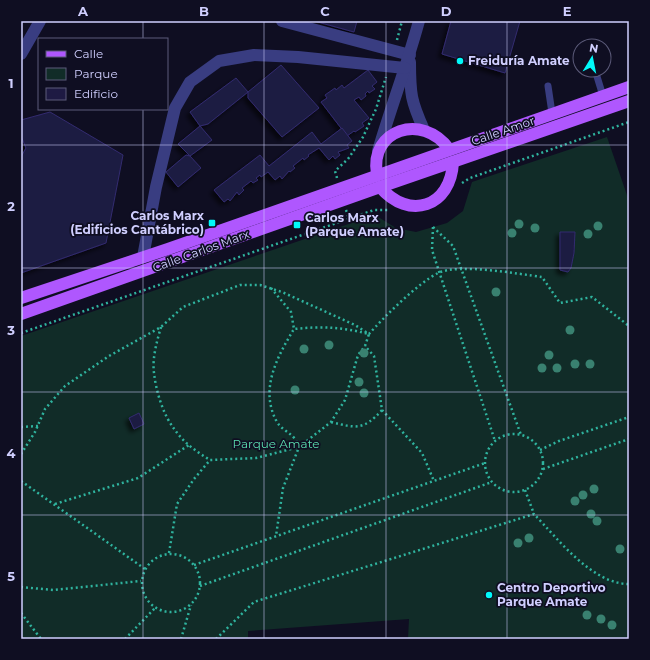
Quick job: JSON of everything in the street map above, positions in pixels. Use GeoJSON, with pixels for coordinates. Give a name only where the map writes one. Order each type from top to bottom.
{"type":"FeatureCollection","features":[{"type":"Feature","properties":{"kind":"main road","name":"Calle Amor"},"geometry":{"type":"LineString","coordinates":[[377,174],[629,87]]}},
{"type":"Feature","properties":{"kind":"main road","name":"Calle Amor"},"geometry":{"type":"LineString","coordinates":[[380,186],[629,101]]}},
{"type":"Feature","properties":{"kind":"main road"},"geometry":{"type":"LineString","coordinates":[[377,174],[376,159],[381,148],[389,138],[399,131],[411,128],[424,130],[434,134],[443,141],[449,149]]}},
{"type":"Feature","properties":{"kind":"main road"},"geometry":{"type":"LineString","coordinates":[[380,186],[389,197],[400,204],[414,206],[427,204],[438,198],[448,188],[452,176],[453,162]]}},
{"type":"Feature","properties":{"kind":"main road","name":"Calle Carlos Marx"},"geometry":{"type":"LineString","coordinates":[[21,298],[143,257],[377,174]]}},
{"type":"Feature","properties":{"kind":"main road","name":"Calle Carlos Marx"},"geometry":{"type":"LineString","coordinates":[[21,314],[380,186]]}},
{"type":"Feature","properties":{"kind":"street"},"geometry":{"type":"LineString","coordinates":[[21,54],[40,21]]}},
{"type":"Feature","properties":{"kind":"street"},"geometry":{"type":"LineString","coordinates":[[282,21],[410,55]]}},
{"type":"Feature","properties":{"kind":"street"},"geometry":{"type":"LineString","coordinates":[[376,159],[395,93],[410,55],[420,21]]}},
{"type":"Feature","properties":{"kind":"street"},"geometry":{"type":"LineString","coordinates":[[143,257],[156,187],[175,108],[190,82],[219,61],[254,55],[298,57],[405,68]]}},
{"type":"Feature","properties":{"kind":"street"},"geometry":{"type":"LineString","coordinates":[[410,55],[410,93],[412,104],[424,130]]}},
{"type":"Feature","properties":{"kind":"lane"},"geometry":{"type":"LineString","coordinates":[[597,78],[603,96]]}},
{"type":"Feature","properties":{"kind":"lane"},"geometry":{"type":"LineString","coordinates":[[548,86],[552,114]]}},
{"type":"Feature","properties":{"kind":"path"},"geometry":{"type":"LineString","coordinates":[[394,50],[402,21]]}},
{"type":"Feature","properties":{"kind":"path"},"geometry":{"type":"LineString","coordinates":[[339,188],[335,171],[348,159],[363,137],[376,109],[389,66]]}},
{"type":"Feature","properties":{"kind":"path"},"geometry":{"type":"LineString","coordinates":[[460,184],[470,178],[629,122]]}},
{"type":"Feature","properties":{"kind":"path"},"geometry":{"type":"LineString","coordinates":[[343,200],[349,219]]}},
{"type":"Feature","properties":{"kind":"path"},"geometry":{"type":"LineString","coordinates":[[21,333],[374,210],[397,210]]}},
{"type":"Feature","properties":{"kind":"path"},"geometry":{"type":"LineString","coordinates":[[496,441],[432,250],[433,227],[453,246],[521,435]]}},
{"type":"Feature","properties":{"kind":"path"},"geometry":{"type":"LineString","coordinates":[[161,327],[156,348],[154,372],[162,405],[174,430],[189,445],[210,460],[256,458],[299,447],[331,422],[345,400],[358,355],[365,346],[369,334],[399,304],[439,273],[462,269],[495,270],[542,277],[560,303],[592,297],[629,326]]}},
{"type":"Feature","properties":{"kind":"path"},"geometry":{"type":"LineString","coordinates":[[21,454],[38,426],[45,409],[65,386],[109,356],[161,327],[183,307],[240,284],[260,285],[271,288],[355,325],[369,334]]}},
{"type":"Feature","properties":{"kind":"path"},"geometry":{"type":"LineString","coordinates":[[271,288],[291,312],[294,329],[281,351],[268,386],[271,407],[278,424],[296,438],[299,447],[283,488],[276,536]]}},
{"type":"Feature","properties":{"kind":"path"},"geometry":{"type":"LineString","coordinates":[[294,329],[316,327],[342,328],[369,334]]}},
{"type":"Feature","properties":{"kind":"path"},"geometry":{"type":"LineString","coordinates":[[365,346],[374,356],[382,410],[422,453],[434,481]]}},
{"type":"Feature","properties":{"kind":"path"},"geometry":{"type":"LineString","coordinates":[[331,422],[353,427],[370,423],[382,410]]}},
{"type":"Feature","properties":{"kind":"path"},"geometry":{"type":"LineString","coordinates":[[540,450],[559,441],[629,417]]}},
{"type":"Feature","properties":{"kind":"path"},"geometry":{"type":"LineString","coordinates":[[21,427],[38,426]]}},
{"type":"Feature","properties":{"kind":"path"},"geometry":{"type":"LineString","coordinates":[[508,435],[521,435],[529,438],[540,450],[543,459],[543,469],[539,480],[525,490],[507,491],[492,482],[486,470],[485,463],[490,447],[496,441],[508,435]]}},
{"type":"Feature","properties":{"kind":"path"},"geometry":{"type":"LineString","coordinates":[[543,469],[629,439]]}},
{"type":"Feature","properties":{"kind":"path"},"geometry":{"type":"LineString","coordinates":[[54,504],[138,478],[189,445]]}},
{"type":"Feature","properties":{"kind":"path"},"geometry":{"type":"LineString","coordinates":[[169,554],[177,504],[194,479],[210,460]]}},
{"type":"Feature","properties":{"kind":"path"},"geometry":{"type":"LineString","coordinates":[[194,565],[485,463]]}},
{"type":"Feature","properties":{"kind":"path"},"geometry":{"type":"LineString","coordinates":[[21,481],[145,569]]}},
{"type":"Feature","properties":{"kind":"path"},"geometry":{"type":"LineString","coordinates":[[200,586],[492,482]]}},
{"type":"Feature","properties":{"kind":"path"},"geometry":{"type":"LineString","coordinates":[[525,490],[534,514],[577,559],[600,575],[621,584],[629,584]]}},
{"type":"Feature","properties":{"kind":"path"},"geometry":{"type":"LineString","coordinates":[[216,639],[254,602],[534,514]]}},
{"type":"Feature","properties":{"kind":"path"},"geometry":{"type":"LineString","coordinates":[[181,639],[191,604],[199,593],[200,586],[198,571],[194,565],[183,556],[169,554],[155,558],[145,569],[141,581],[143,593],[155,608],[162,611],[178,612],[191,604]]}},
{"type":"Feature","properties":{"kind":"path"},"geometry":{"type":"LineString","coordinates":[[21,587],[53,590],[141,581]]}},
{"type":"Feature","properties":{"kind":"path"},"geometry":{"type":"LineString","coordinates":[[125,639],[155,608]]}},
{"type":"Feature","properties":{"kind":"path"},"geometry":{"type":"LineString","coordinates":[[21,612],[41,639]]}},
{"type":"Feature","properties":{"kind":"green space","name":"Parque Amate"},"geometry":{"type":"Polygon","coordinates":[[[607,137],[629,201],[629,639],[408,639],[409,619],[248,631],[248,639],[21,639],[21,336],[375,215],[396,228],[416,232],[447,223],[463,211],[472,182],[607,137]]]}},
{"type":"Feature","properties":{"kind":"building"},"geometry":{"type":"Polygon","coordinates":[[[314,21],[357,21],[354,32],[314,21]]]}},
{"type":"Feature","properties":{"kind":"building"},"geometry":{"type":"Polygon","coordinates":[[[451,21],[520,21],[505,73],[442,54],[451,21]]]}},
{"type":"Feature","properties":{"kind":"building"},"geometry":{"type":"Polygon","coordinates":[[[281,65],[319,108],[282,137],[248,98],[248,92],[281,65]]]}},
{"type":"Feature","properties":{"kind":"building"},"geometry":{"type":"Polygon","coordinates":[[[368,70],[377,82],[372,86],[375,89],[369,93],[368,91],[365,94],[366,96],[361,100],[359,97],[354,100],[369,118],[362,123],[364,126],[347,136],[321,102],[327,98],[325,95],[335,88],[336,90],[342,85],[344,88],[368,70]]]}},
{"type":"Feature","properties":{"kind":"building"},"geometry":{"type":"Polygon","coordinates":[[[236,78],[248,92],[208,124],[200,126],[190,112],[236,78]]]}},
{"type":"Feature","properties":{"kind":"building"},"geometry":{"type":"Polygon","coordinates":[[[50,112],[123,155],[106,243],[21,273],[21,157],[26,148],[21,136],[21,120],[50,112]]]}},
{"type":"Feature","properties":{"kind":"building"},"geometry":{"type":"Polygon","coordinates":[[[200,126],[212,140],[190,156],[178,144],[200,126]]]}},
{"type":"Feature","properties":{"kind":"building"},"geometry":{"type":"Polygon","coordinates":[[[342,128],[352,141],[347,145],[349,148],[338,152],[340,155],[335,159],[333,156],[329,160],[319,148],[308,155],[309,156],[304,160],[303,158],[293,166],[295,168],[290,172],[289,171],[282,179],[280,176],[275,180],[268,172],[261,177],[260,175],[256,178],[258,180],[253,183],[251,181],[242,188],[244,190],[239,195],[237,192],[230,201],[228,199],[224,202],[214,190],[260,155],[269,166],[312,132],[321,144],[342,128]]]}},
{"type":"Feature","properties":{"kind":"building"},"geometry":{"type":"Polygon","coordinates":[[[186,155],[190,156],[201,168],[178,187],[166,172],[186,155]]]}},
{"type":"Feature","properties":{"kind":"building"},"geometry":{"type":"Polygon","coordinates":[[[560,232],[575,232],[574,253],[571,268],[568,272],[560,270],[560,232]]]}},
{"type":"Feature","properties":{"kind":"building"},"geometry":{"type":"Polygon","coordinates":[[[139,413],[144,424],[134,429],[129,418],[139,413]]]}},
{"type":"Feature","properties":{"kind":"place","name":"Freiduría Amate"},"geometry":{"type":"Point","coordinates":[460,61]}},
{"type":"Feature","properties":{"kind":"place","name":"Carlos Marx (Edificios Cantábrico)"},"geometry":{"type":"Point","coordinates":[212,223]}},
{"type":"Feature","properties":{"kind":"place","name":"Carlos Marx (Parque Amate)"},"geometry":{"type":"Point","coordinates":[297,225]}},
{"type":"Feature","properties":{"kind":"place","name":"Centro Deportivo Parque Amate"},"geometry":{"type":"Point","coordinates":[489,595]}}]}
